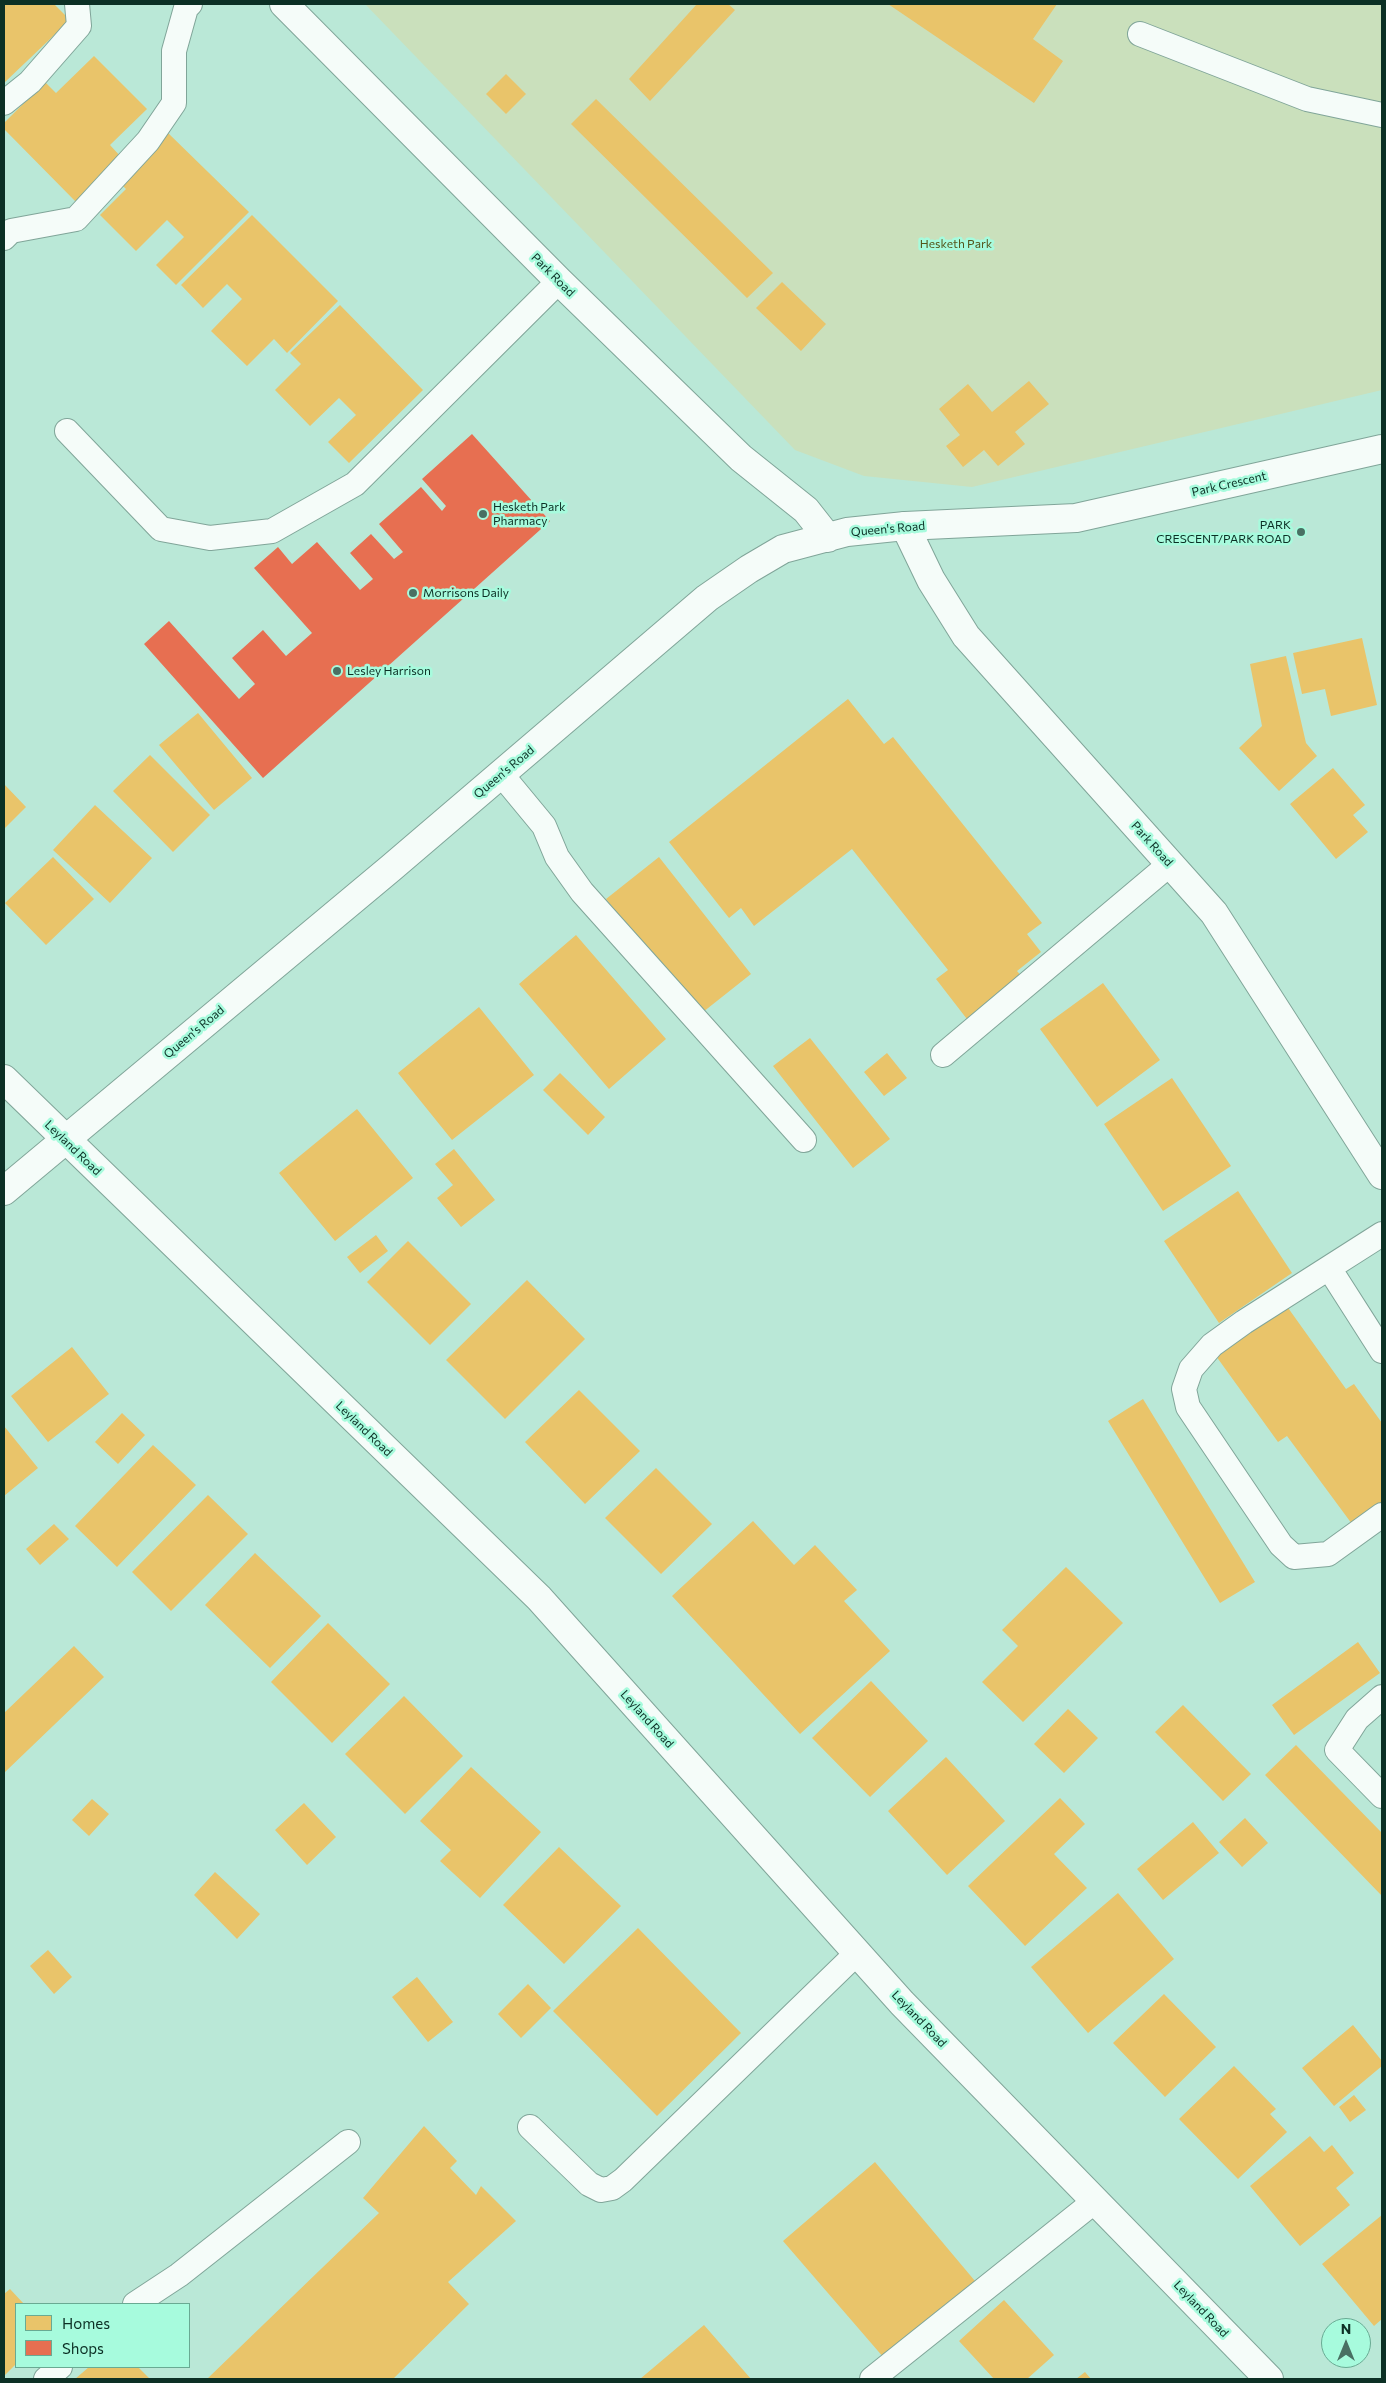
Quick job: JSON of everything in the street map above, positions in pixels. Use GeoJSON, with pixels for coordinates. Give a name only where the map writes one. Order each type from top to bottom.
{"type":"FeatureCollection","features":[{"type":"Feature","properties":{"kind":"street","name":"Park Road"},"geometry":{"type":"LineString","coordinates":[[284,4],[559,281],[741,458],[806,510],[828,538]]}},
{"type":"Feature","properties":{"kind":"street","name":"Park Crescent"},"geometry":{"type":"LineString","coordinates":[[1076,518],[1382,448]]}},
{"type":"Feature","properties":{"kind":"street","name":"Queen's Road"},"geometry":{"type":"LineString","coordinates":[[4,1191],[501,774],[707,598],[749,569],[783,550],[847,532],[905,526],[1076,518]]}},
{"type":"Feature","properties":{"kind":"street","name":"Park Road"},"geometry":{"type":"LineString","coordinates":[[905,526],[931,580],[966,636],[1214,913],[1382,1176]]}},
{"type":"Feature","properties":{"kind":"street","name":"Leyland Road"},"geometry":{"type":"LineString","coordinates":[[4,1080],[539,1598],[902,2003],[1269,2379]]}},
{"type":"Feature","properties":{"kind":"lane"},"geometry":{"type":"LineString","coordinates":[[4,102],[30,82],[79,26],[77,4]]}},
{"type":"Feature","properties":{"kind":"lane"},"geometry":{"type":"LineString","coordinates":[[4,238],[11,231],[76,219],[148,141],[174,103],[174,50],[186,8],[190,4]]}},
{"type":"Feature","properties":{"kind":"lane"},"geometry":{"type":"LineString","coordinates":[[1140,34],[1307,99],[1382,114]]}},
{"type":"Feature","properties":{"kind":"lane"},"geometry":{"type":"LineString","coordinates":[[67,431],[161,529],[210,538],[272,531],[355,484],[559,281]]}},
{"type":"Feature","properties":{"kind":"lane"},"geometry":{"type":"LineString","coordinates":[[501,774],[544,826],[557,857],[582,892],[804,1140]]}},
{"type":"Feature","properties":{"kind":"lane"},"geometry":{"type":"LineString","coordinates":[[943,1055],[1170,864]]}},
{"type":"Feature","properties":{"kind":"lane"},"geometry":{"type":"LineString","coordinates":[[1382,1234],[1212,1345],[1190,1369],[1184,1389],[1188,1407],[1280,1545],[1294,1557],[1328,1554],[1382,1515]]}},
{"type":"Feature","properties":{"kind":"lane"},"geometry":{"type":"LineString","coordinates":[[1329,1268],[1382,1351]]}},
{"type":"Feature","properties":{"kind":"lane"},"geometry":{"type":"LineString","coordinates":[[1382,1697],[1357,1719],[1337,1750],[1382,1796]]}},
{"type":"Feature","properties":{"kind":"lane"},"geometry":{"type":"LineString","coordinates":[[530,2127],[589,2184],[601,2190],[612,2188],[644,2160],[858,1953]]}},
{"type":"Feature","properties":{"kind":"lane"},"geometry":{"type":"LineString","coordinates":[[137,2303],[179,2275],[348,2142]]}},
{"type":"Feature","properties":{"kind":"lane"},"geometry":{"type":"LineString","coordinates":[[872,2379],[1095,2200]]}},
{"type":"Feature","properties":{"kind":"lane"},"geometry":{"type":"LineString","coordinates":[[46,2379],[59,2368]]}},
{"type":"Feature","properties":{"kind":"green space","name":"Hesketh Park"},"geometry":{"type":"Polygon","coordinates":[[[365,4],[1382,4],[1382,390],[972,487],[864,476],[795,450],[365,4]]]}},
{"type":"Feature","properties":{"kind":"building: Homes"},"geometry":{"type":"Polygon","coordinates":[[[4,4],[54,4],[70,20],[4,83],[4,4]]]}},
{"type":"Feature","properties":{"kind":"building: Homes"},"geometry":{"type":"Polygon","coordinates":[[[697,4],[728,4],[735,10],[650,101],[629,79],[697,4]]]}},
{"type":"Feature","properties":{"kind":"building: Homes"},"geometry":{"type":"Polygon","coordinates":[[[888,4],[1057,4],[1033,39],[1063,61],[1034,103],[888,4]]]}},
{"type":"Feature","properties":{"kind":"building: Homes"},"geometry":{"type":"Polygon","coordinates":[[[94,56],[147,109],[110,145],[121,157],[76,202],[4,129],[4,123],[45,82],[56,93],[94,56]]]}},
{"type":"Feature","properties":{"kind":"building: Homes"},"geometry":{"type":"Polygon","coordinates":[[[506,74],[526,94],[506,114],[486,94],[506,74]]]}},
{"type":"Feature","properties":{"kind":"building: Homes"},"geometry":{"type":"Polygon","coordinates":[[[596,99],[773,273],[747,298],[571,124],[596,99]]]}},
{"type":"Feature","properties":{"kind":"building: Homes"},"geometry":{"type":"Polygon","coordinates":[[[166,131],[249,212],[176,285],[156,265],[184,237],[167,220],[136,251],[100,215],[126,189],[117,180],[166,131]]]}},
{"type":"Feature","properties":{"kind":"building: Homes"},"geometry":{"type":"Polygon","coordinates":[[[252,215],[338,301],[287,353],[274,339],[247,366],[211,331],[242,299],[227,284],[203,308],[181,285],[252,215]]]}},
{"type":"Feature","properties":{"kind":"building: Homes"},"geometry":{"type":"Polygon","coordinates":[[[782,282],[826,324],[801,351],[756,308],[782,282]]]}},
{"type":"Feature","properties":{"kind":"building: Homes"},"geometry":{"type":"Polygon","coordinates":[[[340,305],[423,390],[349,463],[328,442],[356,415],[339,398],[310,426],[275,390],[301,364],[290,353],[340,305]]]}},
{"type":"Feature","properties":{"kind":"building: Homes"},"geometry":{"type":"Polygon","coordinates":[[[1029,381],[1049,404],[1015,432],[1025,444],[998,466],[984,450],[963,467],[946,446],[960,435],[939,409],[968,384],[992,412],[1029,381]]]}},
{"type":"Feature","properties":{"kind":"building: Homes"},"geometry":{"type":"Polygon","coordinates":[[[1362,638],[1377,705],[1331,716],[1325,689],[1302,694],[1293,653],[1362,638]]]}},
{"type":"Feature","properties":{"kind":"building: Homes"},"geometry":{"type":"Polygon","coordinates":[[[1286,656],[1306,743],[1317,756],[1279,791],[1239,748],[1262,726],[1250,664],[1286,656]]]}},
{"type":"Feature","properties":{"kind":"building: Homes"},"geometry":{"type":"Polygon","coordinates":[[[848,699],[884,744],[893,737],[1042,923],[1027,934],[1041,952],[1017,971],[1025,980],[970,1023],[936,979],[948,970],[852,849],[754,926],[741,908],[729,918],[669,842],[848,699]]]}},
{"type":"Feature","properties":{"kind":"building: Homes"},"geometry":{"type":"Polygon","coordinates":[[[198,713],[252,778],[214,810],[159,745],[198,713]]]}},
{"type":"Feature","properties":{"kind":"building: Homes"},"geometry":{"type":"Polygon","coordinates":[[[150,755],[210,815],[173,852],[113,791],[150,755]]]}},
{"type":"Feature","properties":{"kind":"building: Homes"},"geometry":{"type":"Polygon","coordinates":[[[1333,768],[1365,805],[1353,815],[1368,832],[1336,859],[1290,804],[1333,768]]]}},
{"type":"Feature","properties":{"kind":"building: Homes"},"geometry":{"type":"Polygon","coordinates":[[[4,784],[26,807],[4,829],[4,784]]]}},
{"type":"Feature","properties":{"kind":"building: Homes"},"geometry":{"type":"Polygon","coordinates":[[[95,805],[152,858],[110,903],[53,850],[95,805]]]}},
{"type":"Feature","properties":{"kind":"building: Homes"},"geometry":{"type":"Polygon","coordinates":[[[53,857],[94,899],[46,945],[5,903],[53,857]]]}},
{"type":"Feature","properties":{"kind":"building: Homes"},"geometry":{"type":"Polygon","coordinates":[[[659,857],[751,974],[698,1016],[606,899],[659,857]]]}},
{"type":"Feature","properties":{"kind":"building: Homes"},"geometry":{"type":"Polygon","coordinates":[[[576,935],[666,1039],[609,1089],[519,984],[576,935]]]}},
{"type":"Feature","properties":{"kind":"building: Homes"},"geometry":{"type":"Polygon","coordinates":[[[1103,983],[1160,1060],[1097,1107],[1040,1029],[1103,983]]]}},
{"type":"Feature","properties":{"kind":"building: Homes"},"geometry":{"type":"Polygon","coordinates":[[[479,1007],[534,1075],[452,1140],[398,1073],[479,1007]]]}},
{"type":"Feature","properties":{"kind":"building: Homes"},"geometry":{"type":"Polygon","coordinates":[[[810,1038],[890,1139],[853,1168],[773,1066],[810,1038]]]}},
{"type":"Feature","properties":{"kind":"building: Homes"},"geometry":{"type":"Polygon","coordinates":[[[887,1053],[907,1078],[884,1096],[864,1072],[887,1053]]]}},
{"type":"Feature","properties":{"kind":"building: Homes"},"geometry":{"type":"Polygon","coordinates":[[[560,1073],[605,1117],[588,1135],[543,1090],[560,1073]]]}},
{"type":"Feature","properties":{"kind":"building: Homes"},"geometry":{"type":"Polygon","coordinates":[[[1172,1078],[1231,1166],[1163,1211],[1104,1124],[1172,1078]]]}},
{"type":"Feature","properties":{"kind":"building: Homes"},"geometry":{"type":"Polygon","coordinates":[[[357,1109],[413,1178],[335,1241],[279,1173],[357,1109]]]}},
{"type":"Feature","properties":{"kind":"building: Homes"},"geometry":{"type":"Polygon","coordinates":[[[454,1149],[495,1200],[461,1227],[437,1198],[453,1185],[435,1164],[454,1149]]]}},
{"type":"Feature","properties":{"kind":"building: Homes"},"geometry":{"type":"Polygon","coordinates":[[[1238,1191],[1292,1273],[1219,1323],[1164,1241],[1238,1191]]]}},
{"type":"Feature","properties":{"kind":"building: Homes"},"geometry":{"type":"Polygon","coordinates":[[[376,1235],[388,1251],[360,1273],[347,1257],[376,1235]]]}},
{"type":"Feature","properties":{"kind":"building: Homes"},"geometry":{"type":"Polygon","coordinates":[[[408,1241],[471,1304],[430,1345],[367,1282],[408,1241]]]}},
{"type":"Feature","properties":{"kind":"building: Homes"},"geometry":{"type":"Polygon","coordinates":[[[527,1280],[585,1339],[505,1419],[446,1360],[527,1280]]]}},
{"type":"Feature","properties":{"kind":"building: Homes"},"geometry":{"type":"Polygon","coordinates":[[[1286,1305],[1346,1389],[1354,1384],[1382,1423],[1382,1502],[1352,1524],[1287,1436],[1278,1442],[1216,1356],[1286,1305]]]}},
{"type":"Feature","properties":{"kind":"building: Homes"},"geometry":{"type":"Polygon","coordinates":[[[72,1347],[109,1394],[48,1442],[11,1396],[72,1347]]]}},
{"type":"Feature","properties":{"kind":"building: Homes"},"geometry":{"type":"Polygon","coordinates":[[[579,1390],[640,1451],[585,1504],[525,1442],[579,1390]]]}},
{"type":"Feature","properties":{"kind":"building: Homes"},"geometry":{"type":"Polygon","coordinates":[[[1143,1399],[1255,1582],[1220,1603],[1108,1421],[1143,1399]]]}},
{"type":"Feature","properties":{"kind":"building: Homes"},"geometry":{"type":"Polygon","coordinates":[[[122,1413],[145,1435],[118,1464],[95,1442],[122,1413]]]}},
{"type":"Feature","properties":{"kind":"building: Homes"},"geometry":{"type":"Polygon","coordinates":[[[4,1426],[38,1468],[4,1496],[4,1426]]]}},
{"type":"Feature","properties":{"kind":"building: Homes"},"geometry":{"type":"Polygon","coordinates":[[[153,1445],[196,1485],[117,1567],[75,1526],[153,1445]]]}},
{"type":"Feature","properties":{"kind":"building: Homes"},"geometry":{"type":"Polygon","coordinates":[[[656,1468],[712,1524],[661,1574],[605,1518],[656,1468]]]}},
{"type":"Feature","properties":{"kind":"building: Homes"},"geometry":{"type":"Polygon","coordinates":[[[208,1495],[248,1534],[171,1611],[132,1572],[208,1495]]]}},
{"type":"Feature","properties":{"kind":"building: Homes"},"geometry":{"type":"Polygon","coordinates":[[[753,1521],[794,1565],[815,1545],[857,1590],[844,1601],[890,1651],[800,1734],[672,1596],[753,1521]]]}},
{"type":"Feature","properties":{"kind":"building: Homes"},"geometry":{"type":"Polygon","coordinates":[[[54,1524],[69,1539],[40,1565],[26,1549],[54,1524]]]}},
{"type":"Feature","properties":{"kind":"building: Homes"},"geometry":{"type":"Polygon","coordinates":[[[255,1553],[321,1616],[270,1668],[205,1605],[255,1553]]]}},
{"type":"Feature","properties":{"kind":"building: Homes"},"geometry":{"type":"Polygon","coordinates":[[[1066,1567],[1123,1623],[1023,1722],[982,1682],[1018,1646],[1002,1630],[1066,1567]]]}},
{"type":"Feature","properties":{"kind":"building: Homes"},"geometry":{"type":"Polygon","coordinates":[[[328,1623],[390,1684],[332,1743],[271,1682],[328,1623]]]}},
{"type":"Feature","properties":{"kind":"building: Homes"},"geometry":{"type":"Polygon","coordinates":[[[1358,1642],[1380,1673],[1294,1735],[1272,1705],[1358,1642]]]}},
{"type":"Feature","properties":{"kind":"building: Homes"},"geometry":{"type":"Polygon","coordinates":[[[74,1646],[104,1677],[4,1773],[4,1713],[74,1646]]]}},
{"type":"Feature","properties":{"kind":"building: Homes"},"geometry":{"type":"Polygon","coordinates":[[[871,1681],[928,1741],[870,1797],[812,1738],[871,1681]]]}},
{"type":"Feature","properties":{"kind":"building: Homes"},"geometry":{"type":"Polygon","coordinates":[[[404,1696],[463,1756],[405,1814],[345,1754],[404,1696]]]}},
{"type":"Feature","properties":{"kind":"building: Homes"},"geometry":{"type":"Polygon","coordinates":[[[1183,1705],[1251,1774],[1223,1801],[1155,1732],[1183,1705]]]}},
{"type":"Feature","properties":{"kind":"building: Homes"},"geometry":{"type":"Polygon","coordinates":[[[1068,1709],[1098,1738],[1064,1773],[1034,1744],[1068,1709]]]}},
{"type":"Feature","properties":{"kind":"building: Homes"},"geometry":{"type":"Polygon","coordinates":[[[1296,1745],[1382,1833],[1382,1896],[1265,1775],[1296,1745]]]}},
{"type":"Feature","properties":{"kind":"building: Homes"},"geometry":{"type":"Polygon","coordinates":[[[946,1757],[1005,1821],[947,1875],[888,1811],[946,1757]]]}},
{"type":"Feature","properties":{"kind":"building: Homes"},"geometry":{"type":"Polygon","coordinates":[[[471,1767],[541,1832],[480,1898],[440,1861],[451,1850],[420,1821],[471,1767]]]}},
{"type":"Feature","properties":{"kind":"building: Homes"},"geometry":{"type":"Polygon","coordinates":[[[1060,1798],[1085,1824],[1054,1854],[1087,1888],[1025,1946],[968,1886],[1060,1798]]]}},
{"type":"Feature","properties":{"kind":"building: Homes"},"geometry":{"type":"Polygon","coordinates":[[[92,1799],[109,1814],[89,1836],[72,1820],[92,1799]]]}},
{"type":"Feature","properties":{"kind":"building: Homes"},"geometry":{"type":"Polygon","coordinates":[[[304,1803],[336,1837],[307,1865],[275,1830],[304,1803]]]}},
{"type":"Feature","properties":{"kind":"building: Homes"},"geometry":{"type":"Polygon","coordinates":[[[1245,1818],[1268,1843],[1242,1867],[1219,1842],[1245,1818]]]}},
{"type":"Feature","properties":{"kind":"building: Homes"},"geometry":{"type":"Polygon","coordinates":[[[1193,1822],[1219,1853],[1163,1900],[1137,1869],[1193,1822]]]}},
{"type":"Feature","properties":{"kind":"building: Homes"},"geometry":{"type":"Polygon","coordinates":[[[559,1847],[621,1906],[564,1964],[503,1905],[559,1847]]]}},
{"type":"Feature","properties":{"kind":"building: Homes"},"geometry":{"type":"Polygon","coordinates":[[[215,1872],[260,1914],[237,1939],[194,1895],[215,1872]]]}},
{"type":"Feature","properties":{"kind":"building: Homes"},"geometry":{"type":"Polygon","coordinates":[[[1118,1893],[1174,1959],[1088,2033],[1031,1967],[1118,1893]]]}},
{"type":"Feature","properties":{"kind":"building: Homes"},"geometry":{"type":"Polygon","coordinates":[[[638,1928],[741,2033],[657,2116],[553,2011],[638,1928]]]}},
{"type":"Feature","properties":{"kind":"building: Homes"},"geometry":{"type":"Polygon","coordinates":[[[48,1950],[72,1977],[54,1994],[30,1966],[48,1950]]]}},
{"type":"Feature","properties":{"kind":"building: Homes"},"geometry":{"type":"Polygon","coordinates":[[[417,1977],[453,2022],[428,2042],[392,1997],[417,1977]]]}},
{"type":"Feature","properties":{"kind":"building: Homes"},"geometry":{"type":"Polygon","coordinates":[[[528,1984],[551,2008],[521,2038],[498,2014],[528,1984]]]}},
{"type":"Feature","properties":{"kind":"building: Homes"},"geometry":{"type":"Polygon","coordinates":[[[1164,1994],[1216,2047],[1165,2097],[1113,2043],[1164,1994]]]}},
{"type":"Feature","properties":{"kind":"building: Homes"},"geometry":{"type":"Polygon","coordinates":[[[1353,2025],[1382,2061],[1382,2066],[1334,2106],[1302,2068],[1353,2025]]]}},
{"type":"Feature","properties":{"kind":"building: Homes"},"geometry":{"type":"Polygon","coordinates":[[[1234,2066],[1276,2109],[1270,2114],[1287,2132],[1238,2179],[1179,2119],[1234,2066]]]}},
{"type":"Feature","properties":{"kind":"building: Homes"},"geometry":{"type":"Polygon","coordinates":[[[1354,2095],[1366,2110],[1350,2122],[1339,2107],[1354,2095]]]}},
{"type":"Feature","properties":{"kind":"building: Homes"},"geometry":{"type":"Polygon","coordinates":[[[424,2126],[457,2161],[450,2168],[476,2195],[481,2186],[516,2221],[448,2282],[469,2304],[393,2379],[207,2379],[379,2213],[363,2198],[424,2126]]]}},
{"type":"Feature","properties":{"kind":"building: Homes"},"geometry":{"type":"Polygon","coordinates":[[[1310,2136],[1324,2152],[1332,2145],[1354,2173],[1336,2188],[1350,2205],[1300,2246],[1250,2186],[1310,2136]]]}},
{"type":"Feature","properties":{"kind":"building: Homes"},"geometry":{"type":"Polygon","coordinates":[[[875,2162],[975,2281],[884,2358],[783,2241],[875,2162]]]}},
{"type":"Feature","properties":{"kind":"building: Homes"},"geometry":{"type":"Polygon","coordinates":[[[1382,2215],[1382,2319],[1374,2326],[1371,2322],[1371,2318],[1367,2318],[1322,2264],[1382,2215]]]}},
{"type":"Feature","properties":{"kind":"building: Homes"},"geometry":{"type":"Polygon","coordinates":[[[10,2289],[23,2303],[15,2303],[15,2365],[4,2376],[4,2294],[10,2289]]]}},
{"type":"Feature","properties":{"kind":"building: Homes"},"geometry":{"type":"Polygon","coordinates":[[[1004,2300],[1054,2355],[1027,2379],[994,2379],[959,2341],[1004,2300]]]}},
{"type":"Feature","properties":{"kind":"building: Homes"},"geometry":{"type":"Polygon","coordinates":[[[704,2325],[751,2379],[640,2379],[704,2325]]]}},
{"type":"Feature","properties":{"kind":"building: Homes"},"geometry":{"type":"Polygon","coordinates":[[[88,2368],[139,2368],[150,2379],[75,2379],[88,2368]]]}},
{"type":"Feature","properties":{"kind":"building: Homes"},"geometry":{"type":"Polygon","coordinates":[[[1085,2372],[1091,2379],[1076,2379],[1085,2372]]]}},
{"type":"Feature","properties":{"kind":"building: Shops"},"geometry":{"type":"Polygon","coordinates":[[[472,434],[550,521],[263,778],[144,644],[169,621],[239,699],[255,684],[232,658],[263,630],[286,656],[312,633],[254,568],[278,547],[292,564],[317,542],[360,590],[373,579],[350,553],[371,534],[394,559],[403,552],[379,524],[421,487],[442,511],[446,506],[422,479],[472,434]]]}},
{"type":"Feature","properties":{"kind":"place","name":"Hesketh Park Pharmacy"},"geometry":{"type":"Point","coordinates":[483,514]}},
{"type":"Feature","properties":{"kind":"place","name":"PARK CRESCENT/PARK ROAD"},"geometry":{"type":"Point","coordinates":[1301,532]}},
{"type":"Feature","properties":{"kind":"place","name":"Morrisons Daily"},"geometry":{"type":"Point","coordinates":[413,593]}},
{"type":"Feature","properties":{"kind":"place","name":"Lesley Harrison"},"geometry":{"type":"Point","coordinates":[337,671]}}]}
